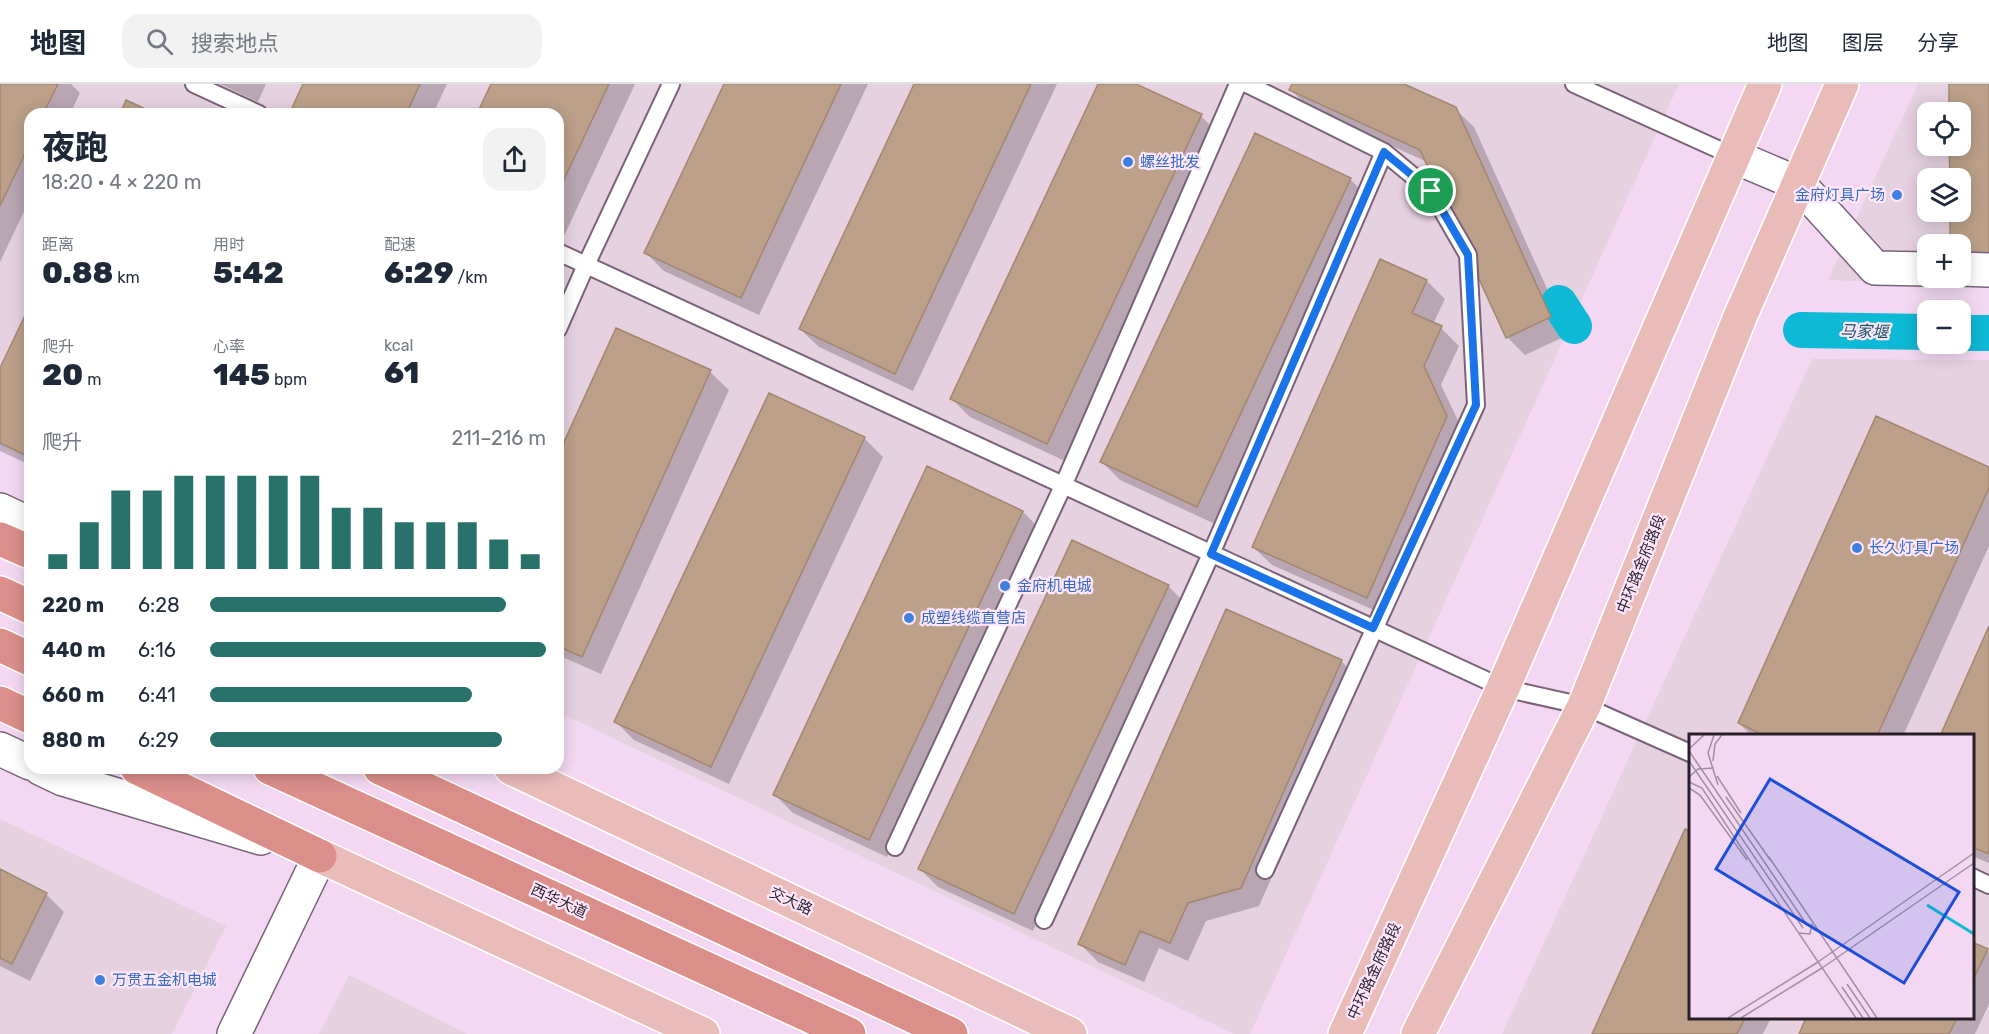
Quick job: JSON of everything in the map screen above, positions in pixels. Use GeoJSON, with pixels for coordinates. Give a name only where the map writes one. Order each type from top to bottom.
{"type":"FeatureCollection","features":[{"type":"Feature","properties":{"kind":"highway"},"geometry":{"type":"LineString","coordinates":[[0,539],[24,549]]}},
{"type":"Feature","properties":{"kind":"highway"},"geometry":{"type":"LineString","coordinates":[[0,593],[24,604]]}},
{"type":"Feature","properties":{"kind":"highway"},"geometry":{"type":"LineString","coordinates":[[0,645],[24,655]]}},
{"type":"Feature","properties":{"kind":"highway"},"geometry":{"type":"LineString","coordinates":[[0,703],[24,714]]}},
{"type":"Feature","properties":{"kind":"highway"},"geometry":{"type":"LineString","coordinates":[[149,774],[320,856]]}},
{"type":"Feature","properties":{"kind":"highway","name":"西华大道"},"geometry":{"type":"LineString","coordinates":[[283,774],[849,1034]]}},
{"type":"Feature","properties":{"kind":"highway"},"geometry":{"type":"LineString","coordinates":[[393,774],[951,1034]]}},
{"type":"Feature","properties":{"kind":"main road","name":"中环路金府路段"},"geometry":{"type":"LineString","coordinates":[[1345,1034],[1503,688],[1765,84]]}},
{"type":"Feature","properties":{"kind":"main road","name":"中环路金府路段"},"geometry":{"type":"LineString","coordinates":[[1418,1034],[1584,705],[1740,317],[1842,84]]}},
{"type":"Feature","properties":{"kind":"main road","name":"交大路"},"geometry":{"type":"LineString","coordinates":[[524,774],[1070,1034]]}},
{"type":"Feature","properties":{"kind":"main road"},"geometry":{"type":"LineString","coordinates":[[320,856],[703,1034]]}},
{"type":"Feature","properties":{"kind":"main road"},"geometry":{"type":"LineString","coordinates":[[993,997],[1025,1034]]}},
{"type":"Feature","properties":{"kind":"street"},"geometry":{"type":"LineString","coordinates":[[1733,156],[1799,184],[1875,268],[1917,269]]}},
{"type":"Feature","properties":{"kind":"street"},"geometry":{"type":"LineString","coordinates":[[1971,269],[1989,270]]}},
{"type":"Feature","properties":{"kind":"street"},"geometry":{"type":"LineString","coordinates":[[0,510],[24,521]]}},
{"type":"Feature","properties":{"kind":"street"},"geometry":{"type":"LineString","coordinates":[[0,749],[24,760]]}},
{"type":"Feature","properties":{"kind":"street"},"geometry":{"type":"LineString","coordinates":[[53,774],[320,856],[234,1034]]}},
{"type":"Feature","properties":{"kind":"lane"},"geometry":{"type":"LineString","coordinates":[[194,84],[246,108]]}},
{"type":"Feature","properties":{"kind":"lane"},"geometry":{"type":"LineString","coordinates":[[564,315],[671,84]]}},
{"type":"Feature","properties":{"kind":"lane"},"geometry":{"type":"LineString","coordinates":[[896,848],[1063,486],[1238,84]]}},
{"type":"Feature","properties":{"kind":"lane"},"geometry":{"type":"LineString","coordinates":[[1247,84],[1384,152],[1431,191],[1468,255],[1476,405],[1265,870]]}},
{"type":"Feature","properties":{"kind":"lane"},"geometry":{"type":"LineString","coordinates":[[1574,84],[1733,156]]}},
{"type":"Feature","properties":{"kind":"lane"},"geometry":{"type":"LineString","coordinates":[[1044,920],[1211,554],[1384,152]]}},
{"type":"Feature","properties":{"kind":"lane"},"geometry":{"type":"LineString","coordinates":[[564,255],[1503,688],[1584,705],[1689,753]]}},
{"type":"Feature","properties":{"kind":"lane"},"geometry":{"type":"LineString","coordinates":[[1974,879],[1989,885]]}},
{"type":"Feature","properties":{"kind":"shaded area","name":"金府机电城"},"geometry":{"type":"Polygon","coordinates":[[[0,84],[1679,84],[1250,1034],[1234,1034],[564,715],[564,108],[24,108],[24,457],[0,445],[0,84]]]}},
{"type":"Feature","properties":{"kind":"shaded area","name":"金府灯具广场"},"geometry":{"type":"Polygon","coordinates":[[[1918,84],[1989,84],[1989,286],[1971,285],[1971,234],[1917,234],[1917,283],[1828,280],[1918,84]]]}},
{"type":"Feature","properties":{"kind":"shaded area","name":"长久灯具广场"},"geometry":{"type":"Polygon","coordinates":[[[1812,359],[1989,360],[1989,1034],[1502,1034],[1812,359]]]}},
{"type":"Feature","properties":{"kind":"shaded area","name":"万贯五金机电城"},"geometry":{"type":"Polygon","coordinates":[[[0,819],[226,926],[172,1034],[0,1034],[0,819]]]}},
{"type":"Feature","properties":{"kind":"shaded area"},"geometry":{"type":"Polygon","coordinates":[[[349,975],[467,1034],[319,1034],[349,975]]]}},
{"type":"Feature","properties":{"kind":"building"},"geometry":{"type":"Polygon","coordinates":[[[0,84],[58,84],[46,108],[24,108],[24,156],[0,206],[0,84]]]}},
{"type":"Feature","properties":{"kind":"building"},"geometry":{"type":"Polygon","coordinates":[[[303,84],[420,84],[409,108],[292,108],[303,84]]]}},
{"type":"Feature","properties":{"kind":"building"},"geometry":{"type":"Polygon","coordinates":[[[491,84],[609,84],[564,179],[564,108],[480,108],[491,84]]]}},
{"type":"Feature","properties":{"kind":"building"},"geometry":{"type":"Polygon","coordinates":[[[724,84],[841,84],[741,298],[644,253],[724,84]]]}},
{"type":"Feature","properties":{"kind":"building"},"geometry":{"type":"Polygon","coordinates":[[[914,84],[1031,84],[895,374],[799,329],[914,84]]]}},
{"type":"Feature","properties":{"kind":"building"},"geometry":{"type":"Polygon","coordinates":[[[1098,84],[1136,84],[1202,114],[1047,444],[950,399],[1098,84]]]}},
{"type":"Feature","properties":{"kind":"building"},"geometry":{"type":"Polygon","coordinates":[[[1292,84],[1404,84],[1456,107],[1551,317],[1506,338],[1420,150],[1289,90],[1292,84]]]}},
{"type":"Feature","properties":{"kind":"building"},"geometry":{"type":"Polygon","coordinates":[[[1949,84],[1989,84],[1989,268],[1971,268],[1971,234],[1950,234],[1950,222],[1971,222],[1971,168],[1950,168],[1949,156],[1971,156],[1971,102],[1949,102],[1949,84]]]}},
{"type":"Feature","properties":{"kind":"building"},"geometry":{"type":"Polygon","coordinates":[[[126,100],[143,108],[123,108],[126,100]]]}},
{"type":"Feature","properties":{"kind":"building"},"geometry":{"type":"Polygon","coordinates":[[[1255,133],[1351,178],[1197,507],[1100,462],[1255,133]]]}},
{"type":"Feature","properties":{"kind":"building"},"geometry":{"type":"Polygon","coordinates":[[[1380,259],[1427,280],[1412,313],[1442,326],[1424,366],[1447,416],[1367,598],[1252,547],[1380,259]]]}},
{"type":"Feature","properties":{"kind":"building"},"geometry":{"type":"Polygon","coordinates":[[[24,318],[24,454],[0,443],[0,368],[24,318]]]}},
{"type":"Feature","properties":{"kind":"building"},"geometry":{"type":"Polygon","coordinates":[[[616,328],[711,370],[582,657],[564,649],[564,442],[616,328]]]}},
{"type":"Feature","properties":{"kind":"building"},"geometry":{"type":"Polygon","coordinates":[[[769,393],[865,437],[711,767],[614,722],[769,393]]]}},
{"type":"Feature","properties":{"kind":"building"},"geometry":{"type":"Polygon","coordinates":[[[1876,416],[1989,467],[1989,488],[1878,734],[1761,734],[1738,723],[1876,416]]]}},
{"type":"Feature","properties":{"kind":"building"},"geometry":{"type":"Polygon","coordinates":[[[927,466],[1023,511],[869,840],[773,795],[927,466]]]}},
{"type":"Feature","properties":{"kind":"building"},"geometry":{"type":"Polygon","coordinates":[[[1072,540],[1169,585],[1014,914],[918,869],[1072,540]]]}},
{"type":"Feature","properties":{"kind":"building"},"geometry":{"type":"Polygon","coordinates":[[[1226,609],[1342,660],[1241,888],[1188,903],[1170,943],[1140,931],[1125,965],[1078,944],[1226,609]]]}},
{"type":"Feature","properties":{"kind":"building"},"geometry":{"type":"Polygon","coordinates":[[[1989,626],[1989,854],[1974,848],[1974,734],[1941,734],[1989,626]]]}},
{"type":"Feature","properties":{"kind":"building"},"geometry":{"type":"Polygon","coordinates":[[[1685,829],[1689,831],[1689,1019],[1744,1019],[1737,1034],[1592,1034],[1685,829]]]}},
{"type":"Feature","properties":{"kind":"building"},"geometry":{"type":"Polygon","coordinates":[[[0,869],[47,893],[12,964],[0,958],[0,869]]]}},
{"type":"Feature","properties":{"kind":"building"},"geometry":{"type":"Polygon","coordinates":[[[1974,943],[1988,949],[1974,978],[1974,943]]]}},
{"type":"Feature","properties":{"kind":"building"},"geometry":{"type":"Polygon","coordinates":[[[1806,1019],[1956,1019],[1949,1034],[1799,1034],[1806,1019]]]}},
{"type":"Feature","properties":{"kind":"waterway","name":"马家堰"},"geometry":{"type":"LineString","coordinates":[[1559,303],[1574,326]]}},
{"type":"Feature","properties":{"kind":"waterway","name":"马家堰"},"geometry":{"type":"LineString","coordinates":[[1801,330],[1917,332]]}},
{"type":"Feature","properties":{"kind":"waterway","name":"马家堰"},"geometry":{"type":"LineString","coordinates":[[1971,333],[1989,333]]}},
{"type":"Feature","properties":{"kind":"place","name":"螺丝批发"},"geometry":{"type":"Point","coordinates":[1128,162]}},
{"type":"Feature","properties":{"kind":"place","name":"金府灯具广场"},"geometry":{"type":"Point","coordinates":[1897,195]}},
{"type":"Feature","properties":{"kind":"place","name":"长久灯具广场"},"geometry":{"type":"Point","coordinates":[1857,548]}},
{"type":"Feature","properties":{"kind":"place","name":"金府机电城"},"geometry":{"type":"Point","coordinates":[1005,586]}},
{"type":"Feature","properties":{"kind":"place","name":"成塑线缆直营店"},"geometry":{"type":"Point","coordinates":[909,618]}},
{"type":"Feature","properties":{"kind":"place","name":"万贯五金机电城"},"geometry":{"type":"Point","coordinates":[100,980]}},
{"type":"Feature","properties":{"kind":"route"},"geometry":{"type":"LineString","coordinates":[[1384,152],[1431,191],[1468,255],[1476,405],[1373,628],[1211,554],[1384,152]]}}]}
